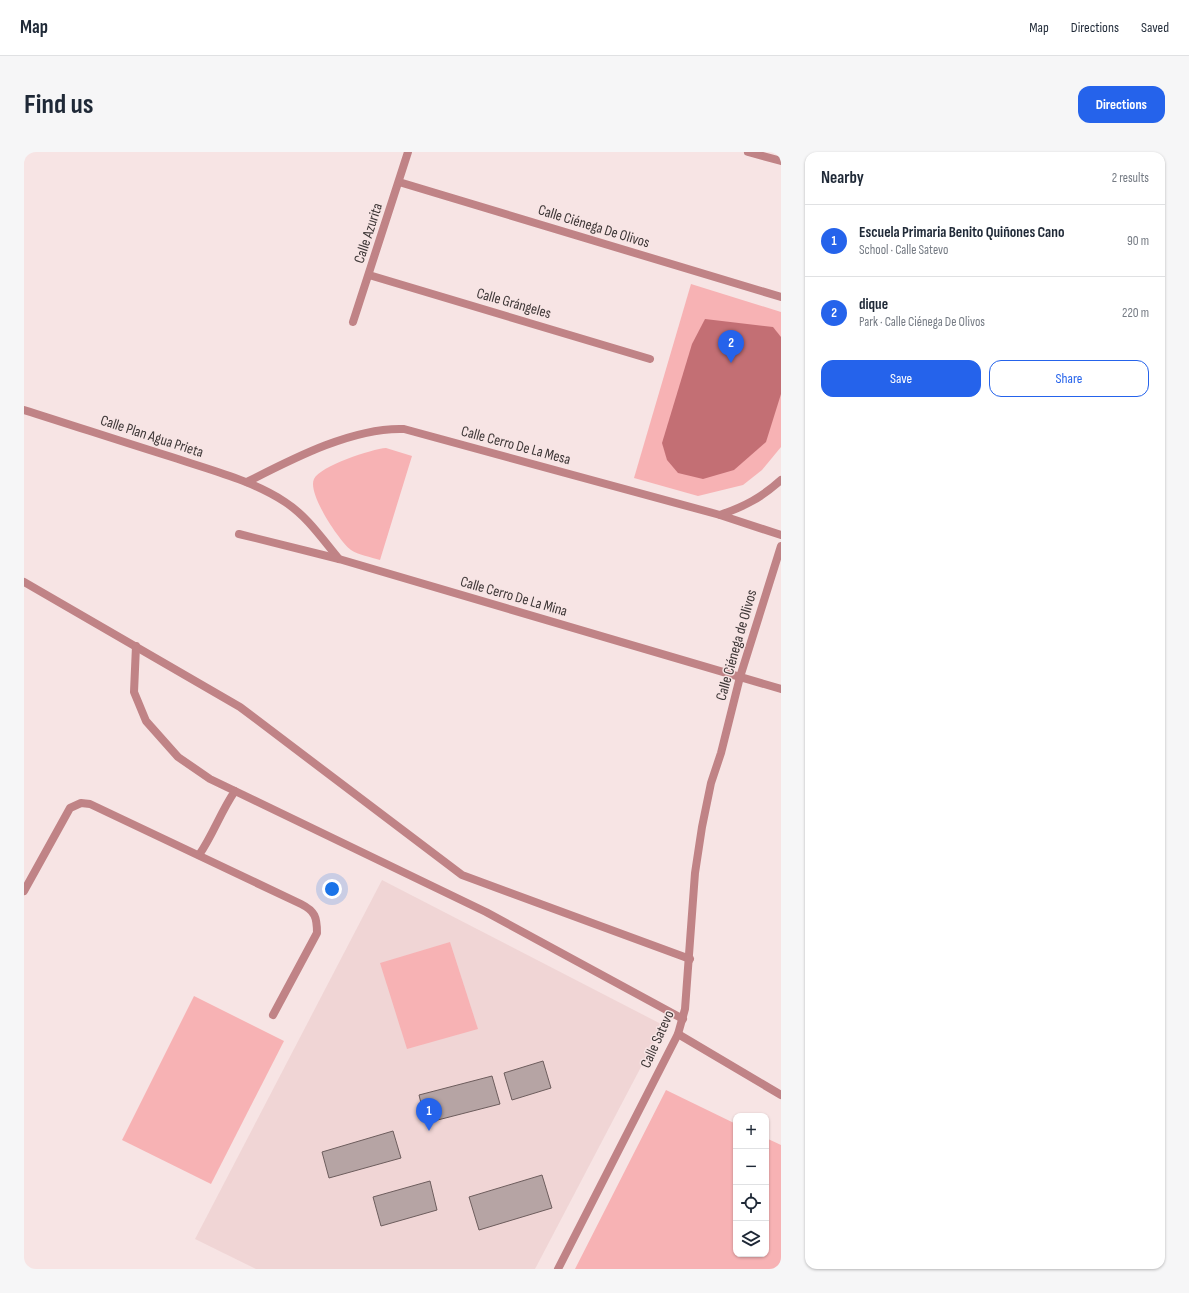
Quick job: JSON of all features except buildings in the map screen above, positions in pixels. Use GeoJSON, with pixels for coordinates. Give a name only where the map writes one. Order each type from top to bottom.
{"type":"FeatureCollection","features":[{"type":"Feature","properties":{"kind":"street","name":"Calle Azurita"},"geometry":{"type":"LineString","coordinates":[[353,322],[408,152]]}},
{"type":"Feature","properties":{"kind":"street"},"geometry":{"type":"LineString","coordinates":[[748,152],[781,161]]}},
{"type":"Feature","properties":{"kind":"street","name":"Calle Ciénega De Olivos"},"geometry":{"type":"LineString","coordinates":[[399,182],[781,297]]}},
{"type":"Feature","properties":{"kind":"street","name":"Calle Grángeles"},"geometry":{"type":"LineString","coordinates":[[369,275],[650,359]]}},
{"type":"Feature","properties":{"kind":"street","name":"Calle Plan Agua Prieta"},"geometry":{"type":"LineString","coordinates":[[24,410],[247,482],[270,493],[286,503],[302,516],[340,559]]}},
{"type":"Feature","properties":{"kind":"street","name":"Calle Cerro De La Mesa"},"geometry":{"type":"LineString","coordinates":[[247,482],[275,468],[356,434],[387,428],[404,429],[720,515],[781,535]]}},
{"type":"Feature","properties":{"kind":"street"},"geometry":{"type":"LineString","coordinates":[[720,515],[747,505],[768,492],[781,480]]}},
{"type":"Feature","properties":{"kind":"street","name":"Calle Cerro De La Mina"},"geometry":{"type":"LineString","coordinates":[[239,534],[340,559],[781,689]]}},
{"type":"Feature","properties":{"kind":"street","name":"Calle Ciénega de Olivos"},"geometry":{"type":"LineString","coordinates":[[721,753],[740,677],[781,546]]}},
{"type":"Feature","properties":{"kind":"street"},"geometry":{"type":"LineString","coordinates":[[24,582],[240,707],[462,876],[690,959]]}},
{"type":"Feature","properties":{"kind":"street"},"geometry":{"type":"LineString","coordinates":[[136,646],[134,692],[146,721],[178,757],[210,779],[486,912],[683,1019]]}},
{"type":"Feature","properties":{"kind":"street","name":"Calle Satevo"},"geometry":{"type":"LineString","coordinates":[[558,1269],[678,1034],[683,1019],[690,959],[695,873],[712,784],[721,753]]}},
{"type":"Feature","properties":{"kind":"street"},"geometry":{"type":"LineString","coordinates":[[199,855],[209,840],[226,803],[235,791]]}},
{"type":"Feature","properties":{"kind":"street"},"geometry":{"type":"LineString","coordinates":[[24,891],[70,808],[81,803],[98,807],[311,909],[317,918],[317,933],[273,1015]]}},
{"type":"Feature","properties":{"kind":"street"},"geometry":{"type":"LineString","coordinates":[[678,1034],[781,1095]]}},
{"type":"Feature","properties":{"kind":"shaded area"},"geometry":{"type":"Polygon","coordinates":[[[691,284],[781,312],[781,447],[762,470],[743,485],[698,496],[634,478],[691,284]]]}},
{"type":"Feature","properties":{"kind":"shaded area"},"geometry":{"type":"Polygon","coordinates":[[[705,319],[773,327],[781,337],[781,394],[766,442],[734,470],[703,479],[678,473],[667,460],[662,443],[692,344],[705,319]]]}},
{"type":"Feature","properties":{"kind":"shaded area"},"geometry":{"type":"Polygon","coordinates":[[[386,448],[412,456],[380,560],[357,553],[346,545],[325,516],[315,495],[313,486],[314,479],[318,474],[326,469],[347,459],[370,451],[386,448]]]}},
{"type":"Feature","properties":{"kind":"shaded area"},"geometry":{"type":"Polygon","coordinates":[[[382,880],[663,1025],[535,1269],[256,1269],[195,1239],[382,880]]]}},
{"type":"Feature","properties":{"kind":"shaded area"},"geometry":{"type":"Polygon","coordinates":[[[450,942],[478,1029],[407,1049],[380,963],[450,942]]]}},
{"type":"Feature","properties":{"kind":"shaded area"},"geometry":{"type":"Polygon","coordinates":[[[194,996],[284,1041],[211,1184],[122,1140],[194,996]]]}},
{"type":"Feature","properties":{"kind":"shaded area"},"geometry":{"type":"Polygon","coordinates":[[[666,1090],[733,1123],[733,1257],[769,1257],[769,1139],[781,1145],[781,1269],[575,1269],[666,1090]]]}},
{"type":"Feature","properties":{"kind":"place","name":"dique"},"geometry":{"type":"Point","coordinates":[731,363]}},
{"type":"Feature","properties":{"kind":"place","name":"Escuela Primaria Benito Quiñones Cano"},"geometry":{"type":"Point","coordinates":[429,1131]}}]}
